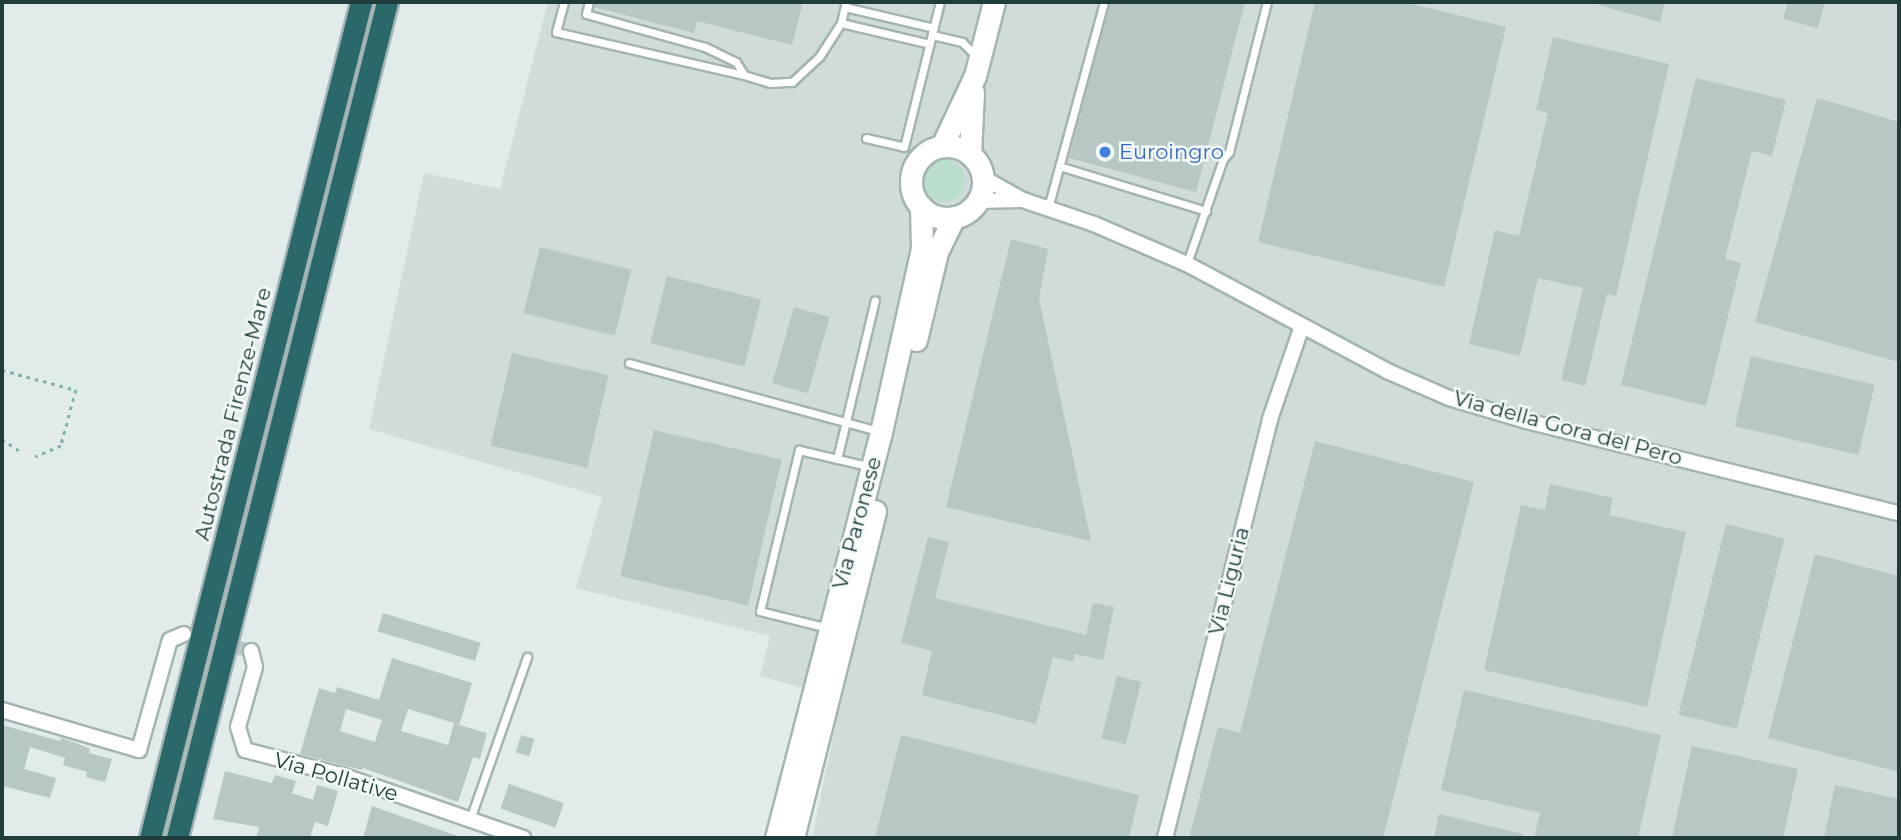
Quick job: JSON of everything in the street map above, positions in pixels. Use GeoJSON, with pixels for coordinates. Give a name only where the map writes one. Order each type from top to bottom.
{"type":"FeatureCollection","features":[{"type":"Feature","properties":{"kind":"highway","name":"Autostrada Firenze-Mare"},"geometry":{"type":"LineString","coordinates":[[150,838],[362,2]]}},
{"type":"Feature","properties":{"kind":"highway"},"geometry":{"type":"LineString","coordinates":[[177,838],[387,2]]}},
{"type":"Feature","properties":{"kind":"main road","name":"Via Paronese"},"geometry":{"type":"LineString","coordinates":[[776,838],[828,628],[881,432],[922,249],[921,206],[911,186],[912,175],[922,156],[942,146],[977,67],[994,2]]}},
{"type":"Feature","properties":{"kind":"main road","name":"Via Paronese"},"geometry":{"type":"LineString","coordinates":[[970,154],[977,67]]}},
{"type":"Feature","properties":{"kind":"main road"},"geometry":{"type":"LineString","coordinates":[[942,146],[952,146],[970,154],[982,177],[977,201]]}},
{"type":"Feature","properties":{"kind":"main road","name":"Via Paronese"},"geometry":{"type":"LineString","coordinates":[[793,838],[937,252],[954,217],[963,214],[977,201]]}},
{"type":"Feature","properties":{"kind":"main road"},"geometry":{"type":"LineString","coordinates":[[921,206],[930,214],[954,217]]}},
{"type":"Feature","properties":{"kind":"street","name":"Via della Gora del Pero"},"geometry":{"type":"LineString","coordinates":[[982,177],[1023,200],[1094,224],[1187,264],[1399,376],[1449,398],[1499,414],[1899,513]]}},
{"type":"Feature","properties":{"kind":"street","name":"Via della Gora del Pero"},"geometry":{"type":"LineString","coordinates":[[977,201],[1023,200]]}},
{"type":"Feature","properties":{"kind":"street","name":"Via Liguria"},"geometry":{"type":"LineString","coordinates":[[1165,838],[1270,419],[1302,326]]}},
{"type":"Feature","properties":{"kind":"street"},"geometry":{"type":"LineString","coordinates":[[2,710],[139,750],[170,640],[184,634]]}},
{"type":"Feature","properties":{"kind":"street","name":"Via Pollative"},"geometry":{"type":"LineString","coordinates":[[251,651],[255,667],[238,727],[245,750],[341,775],[523,838]]}},
{"type":"Feature","properties":{"kind":"lane"},"geometry":{"type":"LineString","coordinates":[[564,2],[556,32],[771,83],[792,82],[819,57],[841,23],[846,4],[962,42],[977,67]]}},
{"type":"Feature","properties":{"kind":"lane"},"geometry":{"type":"LineString","coordinates":[[589,2],[586,14],[705,47],[736,62],[744,75]]}},
{"type":"Feature","properties":{"kind":"lane"},"geometry":{"type":"LineString","coordinates":[[866,138],[904,147],[940,2]]}},
{"type":"Feature","properties":{"kind":"lane"},"geometry":{"type":"LineString","coordinates":[[1048,209],[1104,2]]}},
{"type":"Feature","properties":{"kind":"lane"},"geometry":{"type":"LineString","coordinates":[[1187,264],[1223,159],[1230,152],[1267,2]]}},
{"type":"Feature","properties":{"kind":"lane"},"geometry":{"type":"LineString","coordinates":[[841,23],[930,44]]}},
{"type":"Feature","properties":{"kind":"lane"},"geometry":{"type":"LineString","coordinates":[[1059,166],[1206,211]]}},
{"type":"Feature","properties":{"kind":"lane"},"geometry":{"type":"LineString","coordinates":[[837,459],[875,300]]}},
{"type":"Feature","properties":{"kind":"lane"},"geometry":{"type":"LineString","coordinates":[[629,363],[881,432]]}},
{"type":"Feature","properties":{"kind":"lane"},"geometry":{"type":"LineString","coordinates":[[828,628],[760,611],[799,450],[872,467]]}},
{"type":"Feature","properties":{"kind":"lane"},"geometry":{"type":"LineString","coordinates":[[470,819],[527,657]]}},
{"type":"Feature","properties":{"kind":"path"},"geometry":{"type":"LineString","coordinates":[[2,370],[76,390],[61,446],[35,457]]}},
{"type":"Feature","properties":{"kind":"path"},"geometry":{"type":"LineString","coordinates":[[2,439],[23,453]]}},
{"type":"Feature","properties":{"kind":"shaded area"},"geometry":{"type":"Polygon","coordinates":[[[548,2],[1899,2],[1899,838],[812,838],[841,699],[760,676],[770,636],[576,588],[602,497],[369,429],[424,173],[500,189],[548,2]]]}},
{"type":"Feature","properties":{"kind":"green space"},"geometry":{"type":"Polygon","coordinates":[[[944,160],[959,166],[965,181],[959,196],[944,202],[929,196],[923,181],[929,166],[944,160]]]}},
{"type":"Feature","properties":{"kind":"building"},"geometry":{"type":"Polygon","coordinates":[[[595,2],[803,2],[792,45],[697,21],[694,33],[594,7],[595,2]]]}},
{"type":"Feature","properties":{"kind":"building"},"geometry":{"type":"Polygon","coordinates":[[[1110,2],[1245,2],[1196,192],[1069,158],[1110,2]]]}},
{"type":"Feature","properties":{"kind":"building"},"geometry":{"type":"Polygon","coordinates":[[[1315,2],[1404,2],[1506,27],[1444,287],[1258,242],[1315,2]]]}},
{"type":"Feature","properties":{"kind":"building"},"geometry":{"type":"Polygon","coordinates":[[[1598,2],[1665,2],[1660,22],[1598,5],[1598,2]]]}},
{"type":"Feature","properties":{"kind":"building"},"geometry":{"type":"Polygon","coordinates":[[[1788,2],[1825,2],[1818,28],[1783,19],[1788,2]]]}},
{"type":"Feature","properties":{"kind":"building"},"geometry":{"type":"Polygon","coordinates":[[[1553,37],[1669,64],[1616,296],[1607,294],[1585,386],[1561,380],[1583,288],[1538,278],[1520,356],[1469,344],[1495,230],[1519,236],[1548,113],[1536,110],[1553,37]]]}},
{"type":"Feature","properties":{"kind":"building"},"geometry":{"type":"Polygon","coordinates":[[[1696,78],[1786,100],[1772,156],[1752,151],[1725,259],[1741,263],[1706,406],[1621,385],[1696,78]]]}},
{"type":"Feature","properties":{"kind":"building"},"geometry":{"type":"Polygon","coordinates":[[[1817,98],[1899,122],[1899,362],[1755,322],[1817,98]]]}},
{"type":"Feature","properties":{"kind":"building"},"geometry":{"type":"Polygon","coordinates":[[[1011,239],[1048,249],[1039,299],[1091,541],[946,507],[1011,239]]]}},
{"type":"Feature","properties":{"kind":"building"},"geometry":{"type":"Polygon","coordinates":[[[540,247],[631,270],[615,336],[524,313],[540,247]]]}},
{"type":"Feature","properties":{"kind":"building"},"geometry":{"type":"Polygon","coordinates":[[[667,276],[761,299],[744,366],[650,343],[667,276]]]}},
{"type":"Feature","properties":{"kind":"building"},"geometry":{"type":"Polygon","coordinates":[[[794,307],[830,317],[808,393],[772,383],[794,307]]]}},
{"type":"Feature","properties":{"kind":"building"},"geometry":{"type":"Polygon","coordinates":[[[512,353],[608,375],[587,468],[491,446],[512,353]]]}},
{"type":"Feature","properties":{"kind":"building"},"geometry":{"type":"Polygon","coordinates":[[[1751,356],[1875,385],[1859,455],[1735,426],[1751,356]]]}},
{"type":"Feature","properties":{"kind":"building"},"geometry":{"type":"Polygon","coordinates":[[[654,430],[782,459],[748,606],[620,576],[654,430]]]}},
{"type":"Feature","properties":{"kind":"building"},"geometry":{"type":"Polygon","coordinates":[[[1315,441],[1474,482],[1383,838],[1189,838],[1218,727],[1240,733],[1315,441]]]}},
{"type":"Feature","properties":{"kind":"building"},"geometry":{"type":"Polygon","coordinates":[[[1550,484],[1613,498],[1609,515],[1686,532],[1647,707],[1484,670],[1521,505],[1545,510],[1550,484]]]}},
{"type":"Feature","properties":{"kind":"building"},"geometry":{"type":"Polygon","coordinates":[[[1726,524],[1784,539],[1737,729],[1679,714],[1726,524]]]}},
{"type":"Feature","properties":{"kind":"building"},"geometry":{"type":"Polygon","coordinates":[[[928,537],[949,542],[935,598],[1086,635],[1093,603],[1114,607],[1103,660],[1075,654],[1073,662],[1053,657],[1036,724],[922,695],[932,651],[901,643],[928,537]]]}},
{"type":"Feature","properties":{"kind":"building"},"geometry":{"type":"Polygon","coordinates":[[[1815,554],[1899,576],[1899,772],[1768,738],[1815,554]]]}},
{"type":"Feature","properties":{"kind":"building"},"geometry":{"type":"Polygon","coordinates":[[[383,613],[481,643],[475,661],[377,631],[383,613]]]}},
{"type":"Feature","properties":{"kind":"building"},"geometry":{"type":"Polygon","coordinates":[[[392,658],[472,683],[459,725],[487,733],[480,759],[473,757],[458,802],[363,768],[362,770],[300,754],[319,688],[335,693],[337,687],[379,700],[392,658]],[[346,709],[340,731],[375,742],[382,720],[346,709]],[[408,709],[401,731],[448,745],[454,723],[408,709]]]}},
{"type":"Feature","properties":{"kind":"building"},"geometry":{"type":"Polygon","coordinates":[[[1117,676],[1141,682],[1126,744],[1102,738],[1117,676]]]}},
{"type":"Feature","properties":{"kind":"building"},"geometry":{"type":"Polygon","coordinates":[[[1464,690],[1661,735],[1638,838],[1534,838],[1540,813],[1441,790],[1464,690]]]}},
{"type":"Feature","properties":{"kind":"building"},"geometry":{"type":"Polygon","coordinates":[[[2,725],[60,741],[61,738],[90,749],[89,753],[112,759],[105,782],[86,777],[87,772],[63,765],[65,758],[30,747],[24,769],[56,778],[50,798],[2,786],[2,725]]]}},
{"type":"Feature","properties":{"kind":"building"},"geometry":{"type":"Polygon","coordinates":[[[521,735],[534,739],[529,756],[516,752],[521,735]]]}},
{"type":"Feature","properties":{"kind":"building"},"geometry":{"type":"Polygon","coordinates":[[[901,735],[1139,795],[1129,838],[875,838],[901,735]]]}},
{"type":"Feature","properties":{"kind":"building"},"geometry":{"type":"Polygon","coordinates":[[[1692,746],[1798,769],[1783,838],[1672,838],[1692,746]]]}},
{"type":"Feature","properties":{"kind":"building"},"geometry":{"type":"Polygon","coordinates":[[[225,771],[272,783],[275,775],[296,781],[292,793],[313,800],[317,785],[338,791],[328,826],[315,822],[310,838],[256,838],[259,827],[213,819],[225,771]]]}},
{"type":"Feature","properties":{"kind":"building"},"geometry":{"type":"Polygon","coordinates":[[[509,784],[564,803],[555,827],[501,809],[509,784]]]}},
{"type":"Feature","properties":{"kind":"building"},"geometry":{"type":"Polygon","coordinates":[[[1835,785],[1899,799],[1899,838],[1824,838],[1835,785]]]}},
{"type":"Feature","properties":{"kind":"building"},"geometry":{"type":"Polygon","coordinates":[[[372,806],[460,837],[460,838],[363,838],[372,806]]]}},
{"type":"Feature","properties":{"kind":"building"},"geometry":{"type":"Polygon","coordinates":[[[1439,814],[1523,834],[1522,838],[1434,838],[1439,814]]]}},
{"type":"Feature","properties":{"kind":"tunnel"},"geometry":{"type":"LineString","coordinates":[[195,637],[251,651]]}},
{"type":"Feature","properties":{"kind":"place","name":"Euroingro"},"geometry":{"type":"Point","coordinates":[1105,152]}}]}
